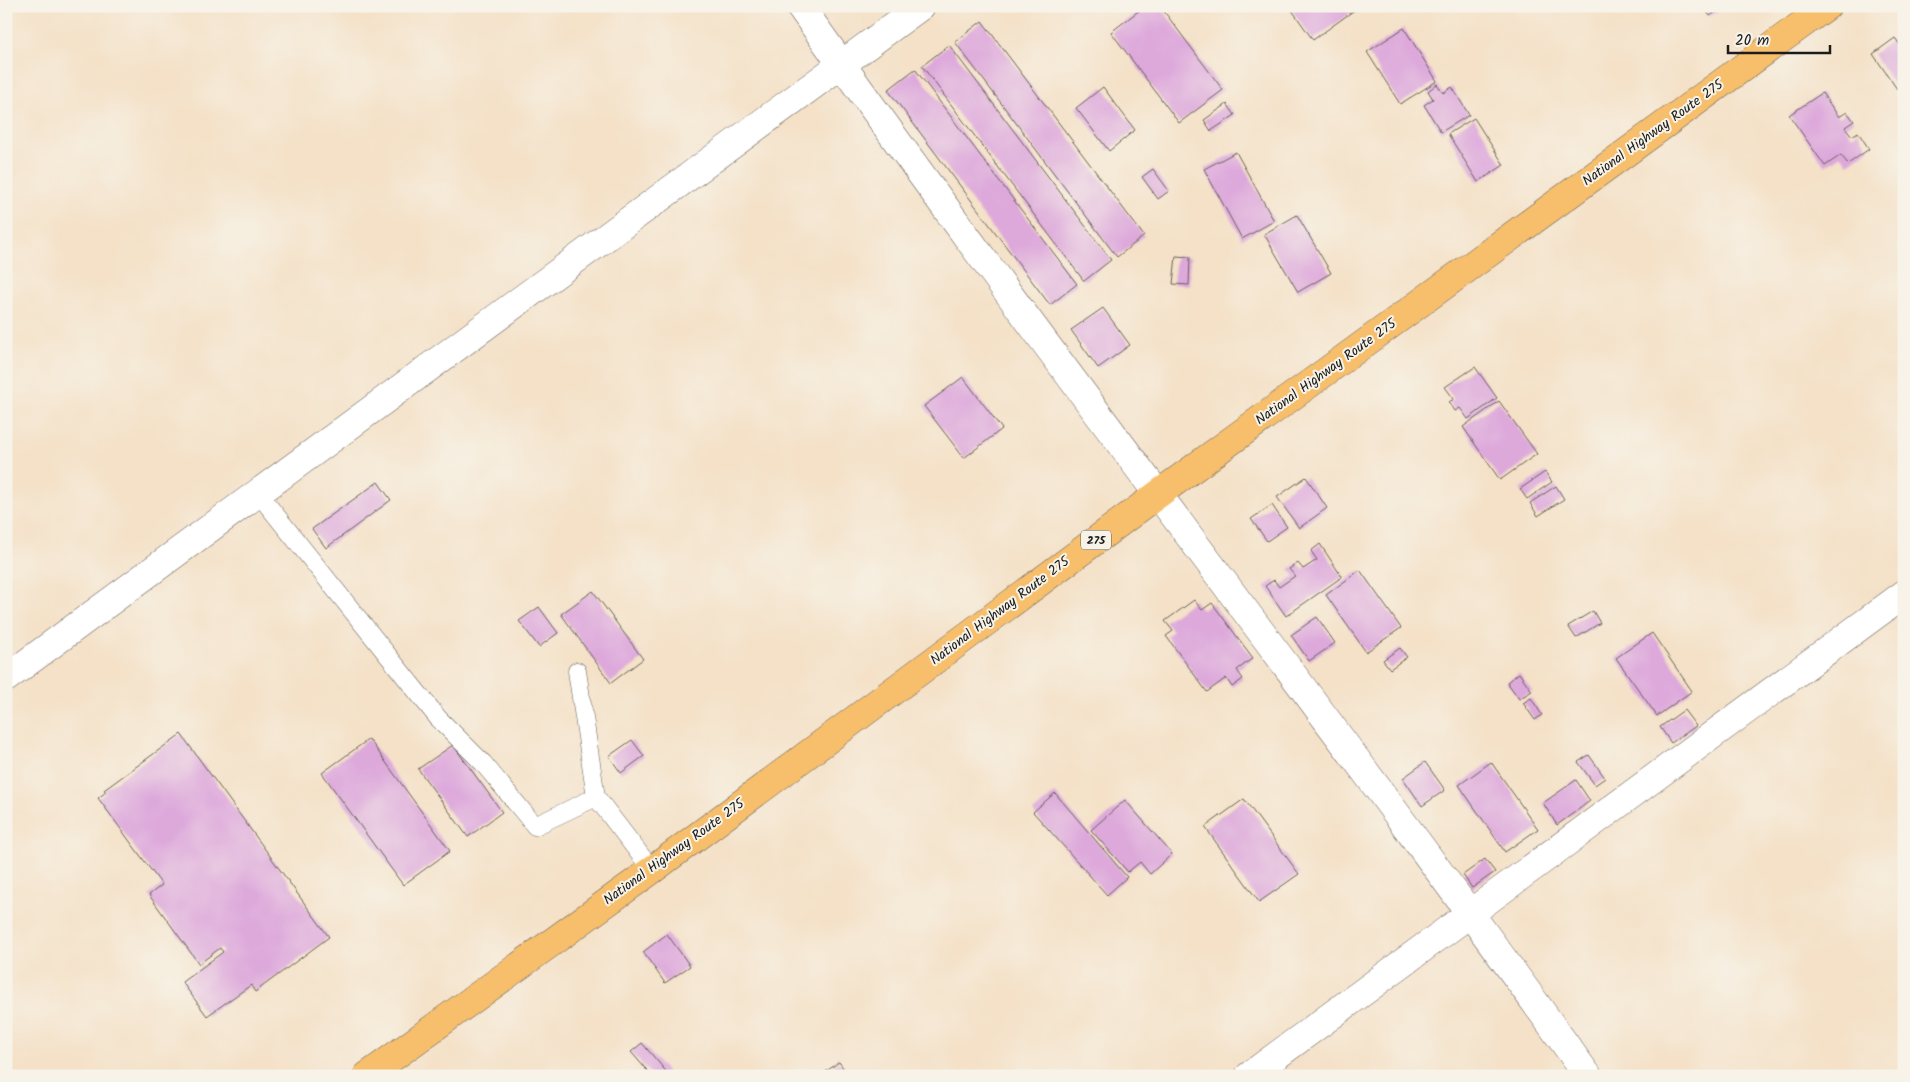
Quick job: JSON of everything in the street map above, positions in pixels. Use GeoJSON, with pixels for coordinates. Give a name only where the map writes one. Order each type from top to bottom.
{"type":"FeatureCollection","features":[{"type":"Feature","properties":{"kind":"highway","name":"National Highway Route 275"},"geometry":{"type":"LineString","coordinates":[[367,1076],[652,870],[1157,495],[1827,6]]}},
{"type":"Feature","properties":{"kind":"street"},"geometry":{"type":"LineString","coordinates":[[800,6],[1157,495],[1471,912],[1588,1076]]}},
{"type":"Feature","properties":{"kind":"street"},"geometry":{"type":"LineString","coordinates":[[6,678],[920,6]]}},
{"type":"Feature","properties":{"kind":"street"},"geometry":{"type":"LineString","coordinates":[[1249,1076],[1904,594]]}},
{"type":"Feature","properties":{"kind":"lane"},"geometry":{"type":"LineString","coordinates":[[258,493],[438,718],[483,763],[534,826],[596,797]]}},
{"type":"Feature","properties":{"kind":"lane"},"geometry":{"type":"LineString","coordinates":[[577,671],[596,797],[652,870]]}},
{"type":"Feature","properties":{"kind":"building"},"geometry":{"type":"Polygon","coordinates":[[[1098,6],[1109,6],[1102,11],[1098,6]]]}},
{"type":"Feature","properties":{"kind":"building"},"geometry":{"type":"Polygon","coordinates":[[[1145,6],[1160,6],[1223,90],[1179,123],[1111,32],[1145,6]]]}},
{"type":"Feature","properties":{"kind":"building"},"geometry":{"type":"Polygon","coordinates":[[[1289,6],[1360,6],[1313,40],[1289,6]]]}},
{"type":"Feature","properties":{"kind":"building"},"geometry":{"type":"Polygon","coordinates":[[[1703,6],[1724,6],[1710,16],[1703,6]]]}},
{"type":"Feature","properties":{"kind":"building"},"geometry":{"type":"Polygon","coordinates":[[[982,21],[1144,236],[1117,257],[955,42],[982,21]]]}},
{"type":"Feature","properties":{"kind":"building"},"geometry":{"type":"Polygon","coordinates":[[[1404,28],[1437,81],[1400,104],[1367,52],[1404,28]]]}},
{"type":"Feature","properties":{"kind":"building"},"geometry":{"type":"Polygon","coordinates":[[[1895,38],[1904,50],[1904,85],[1897,89],[1873,54],[1895,38]]]}},
{"type":"Feature","properties":{"kind":"building"},"geometry":{"type":"Polygon","coordinates":[[[949,45],[1111,260],[1084,281],[922,66],[949,45]]]}},
{"type":"Feature","properties":{"kind":"building"},"geometry":{"type":"Polygon","coordinates":[[[915,69],[1077,284],[1050,305],[888,90],[915,69]]]}},
{"type":"Feature","properties":{"kind":"building"},"geometry":{"type":"Polygon","coordinates":[[[1437,84],[1443,93],[1452,87],[1469,115],[1441,132],[1424,105],[1433,99],[1428,91],[1437,84]]]}},
{"type":"Feature","properties":{"kind":"building"},"geometry":{"type":"Polygon","coordinates":[[[1103,87],[1135,130],[1109,151],[1076,108],[1103,87]]]}},
{"type":"Feature","properties":{"kind":"building"},"geometry":{"type":"Polygon","coordinates":[[[1822,93],[1839,117],[1847,112],[1854,121],[1845,127],[1852,136],[1858,132],[1869,149],[1848,164],[1841,155],[1825,166],[1789,115],[1822,93]]]}},
{"type":"Feature","properties":{"kind":"building"},"geometry":{"type":"Polygon","coordinates":[[[1227,104],[1235,115],[1211,131],[1204,120],[1227,104]]]}},
{"type":"Feature","properties":{"kind":"building"},"geometry":{"type":"Polygon","coordinates":[[[1474,118],[1504,165],[1478,182],[1448,134],[1474,118]]]}},
{"type":"Feature","properties":{"kind":"building"},"geometry":{"type":"Polygon","coordinates":[[[1236,152],[1274,221],[1242,239],[1204,169],[1236,152]]]}},
{"type":"Feature","properties":{"kind":"building"},"geometry":{"type":"Polygon","coordinates":[[[1153,169],[1169,191],[1158,199],[1142,177],[1153,169]]]}},
{"type":"Feature","properties":{"kind":"building"},"geometry":{"type":"Polygon","coordinates":[[[1297,215],[1331,273],[1298,292],[1264,234],[1297,215]]]}},
{"type":"Feature","properties":{"kind":"building"},"geometry":{"type":"Polygon","coordinates":[[[1176,256],[1190,257],[1189,285],[1173,284],[1176,256]]]}},
{"type":"Feature","properties":{"kind":"building"},"geometry":{"type":"Polygon","coordinates":[[[1103,308],[1130,345],[1098,368],[1071,330],[1103,308]]]}},
{"type":"Feature","properties":{"kind":"building"},"geometry":{"type":"Polygon","coordinates":[[[1475,367],[1497,398],[1468,419],[1460,408],[1455,411],[1449,402],[1454,399],[1445,387],[1475,367]]]}},
{"type":"Feature","properties":{"kind":"building"},"geometry":{"type":"Polygon","coordinates":[[[963,377],[1002,429],[964,458],[924,406],[963,377]]]}},
{"type":"Feature","properties":{"kind":"building"},"geometry":{"type":"Polygon","coordinates":[[[1499,401],[1537,454],[1500,480],[1463,427],[1499,401]]]}},
{"type":"Feature","properties":{"kind":"building"},"geometry":{"type":"Polygon","coordinates":[[[1545,472],[1552,482],[1527,499],[1520,489],[1545,472]]]}},
{"type":"Feature","properties":{"kind":"building"},"geometry":{"type":"Polygon","coordinates":[[[1306,477],[1327,508],[1299,528],[1277,497],[1306,477]]]}},
{"type":"Feature","properties":{"kind":"building"},"geometry":{"type":"Polygon","coordinates":[[[378,482],[391,500],[326,548],[312,529],[378,482]]]}},
{"type":"Feature","properties":{"kind":"building"},"geometry":{"type":"Polygon","coordinates":[[[1556,486],[1564,499],[1538,516],[1530,503],[1556,486]]]}},
{"type":"Feature","properties":{"kind":"building"},"geometry":{"type":"Polygon","coordinates":[[[1272,505],[1287,527],[1267,541],[1251,519],[1272,505]]]}},
{"type":"Feature","properties":{"kind":"building"},"geometry":{"type":"Polygon","coordinates":[[[1320,544],[1342,577],[1286,616],[1265,586],[1274,580],[1279,587],[1295,576],[1289,569],[1298,563],[1303,569],[1317,560],[1311,551],[1320,544]]]}},
{"type":"Feature","properties":{"kind":"building"},"geometry":{"type":"Polygon","coordinates":[[[1360,570],[1401,628],[1366,652],[1326,595],[1360,570]]]}},
{"type":"Feature","properties":{"kind":"building"},"geometry":{"type":"Polygon","coordinates":[[[593,591],[643,659],[611,683],[561,614],[593,591]]]}},
{"type":"Feature","properties":{"kind":"building"},"geometry":{"type":"Polygon","coordinates":[[[1194,600],[1202,610],[1212,603],[1253,658],[1237,670],[1243,679],[1232,687],[1226,678],[1207,692],[1166,636],[1173,631],[1165,621],[1194,600]]]}},
{"type":"Feature","properties":{"kind":"building"},"geometry":{"type":"Polygon","coordinates":[[[539,607],[558,633],[539,647],[519,621],[539,607]]]}},
{"type":"Feature","properties":{"kind":"building"},"geometry":{"type":"Polygon","coordinates":[[[1593,611],[1600,623],[1576,638],[1568,626],[1593,611]]]}},
{"type":"Feature","properties":{"kind":"building"},"geometry":{"type":"Polygon","coordinates":[[[1317,617],[1335,643],[1309,661],[1291,635],[1317,617]]]}},
{"type":"Feature","properties":{"kind":"building"},"geometry":{"type":"Polygon","coordinates":[[[1652,633],[1692,691],[1657,716],[1616,658],[1652,633]]]}},
{"type":"Feature","properties":{"kind":"building"},"geometry":{"type":"Polygon","coordinates":[[[1400,648],[1407,657],[1390,669],[1383,660],[1400,648]]]}},
{"type":"Feature","properties":{"kind":"building"},"geometry":{"type":"Polygon","coordinates":[[[1519,673],[1532,691],[1519,699],[1507,682],[1519,673]]]}},
{"type":"Feature","properties":{"kind":"building"},"geometry":{"type":"Polygon","coordinates":[[[1531,698],[1542,715],[1535,720],[1523,703],[1531,698]]]}},
{"type":"Feature","properties":{"kind":"building"},"geometry":{"type":"Polygon","coordinates":[[[1684,710],[1696,726],[1671,743],[1660,727],[1684,710]]]}},
{"type":"Feature","properties":{"kind":"building"},"geometry":{"type":"Polygon","coordinates":[[[181,734],[329,937],[255,992],[251,985],[207,1016],[182,982],[223,952],[220,948],[199,964],[149,895],[162,885],[98,798],[106,792],[104,790],[181,734]]]}},
{"type":"Feature","properties":{"kind":"building"},"geometry":{"type":"Polygon","coordinates":[[[369,739],[450,851],[403,885],[322,773],[369,739]]]}},
{"type":"Feature","properties":{"kind":"building"},"geometry":{"type":"Polygon","coordinates":[[[632,740],[644,756],[621,773],[609,756],[632,740]]]}},
{"type":"Feature","properties":{"kind":"building"},"geometry":{"type":"Polygon","coordinates":[[[453,745],[502,812],[468,837],[418,769],[453,745]]]}},
{"type":"Feature","properties":{"kind":"building"},"geometry":{"type":"Polygon","coordinates":[[[1589,755],[1605,778],[1595,785],[1578,762],[1589,755]]]}},
{"type":"Feature","properties":{"kind":"building"},"geometry":{"type":"Polygon","coordinates":[[[1425,762],[1445,790],[1422,806],[1403,778],[1425,762]]]}},
{"type":"Feature","properties":{"kind":"building"},"geometry":{"type":"Polygon","coordinates":[[[1491,762],[1538,829],[1505,852],[1459,785],[1491,762]]]}},
{"type":"Feature","properties":{"kind":"building"},"geometry":{"type":"Polygon","coordinates":[[[1576,780],[1590,801],[1557,825],[1543,803],[1576,780]]]}},
{"type":"Feature","properties":{"kind":"building"},"geometry":{"type":"Polygon","coordinates":[[[1055,793],[1127,877],[1107,895],[1033,812],[1055,793]]]}},
{"type":"Feature","properties":{"kind":"building"},"geometry":{"type":"Polygon","coordinates":[[[1244,799],[1299,874],[1259,902],[1205,827],[1244,799]]]}},
{"type":"Feature","properties":{"kind":"building"},"geometry":{"type":"Polygon","coordinates":[[[1125,800],[1172,854],[1150,874],[1140,862],[1128,872],[1091,830],[1125,800]]]}},
{"type":"Feature","properties":{"kind":"building"},"geometry":{"type":"Polygon","coordinates":[[[1485,859],[1495,872],[1472,888],[1463,875],[1485,859]]]}},
{"type":"Feature","properties":{"kind":"building"},"geometry":{"type":"Polygon","coordinates":[[[667,934],[690,966],[665,983],[643,952],[667,934]]]}},
{"type":"Feature","properties":{"kind":"building"},"geometry":{"type":"Polygon","coordinates":[[[642,1043],[670,1076],[652,1076],[631,1052],[642,1043]]]}},
{"type":"Feature","properties":{"kind":"building"},"geometry":{"type":"Polygon","coordinates":[[[839,1062],[849,1076],[820,1076],[839,1062]]]}}]}
